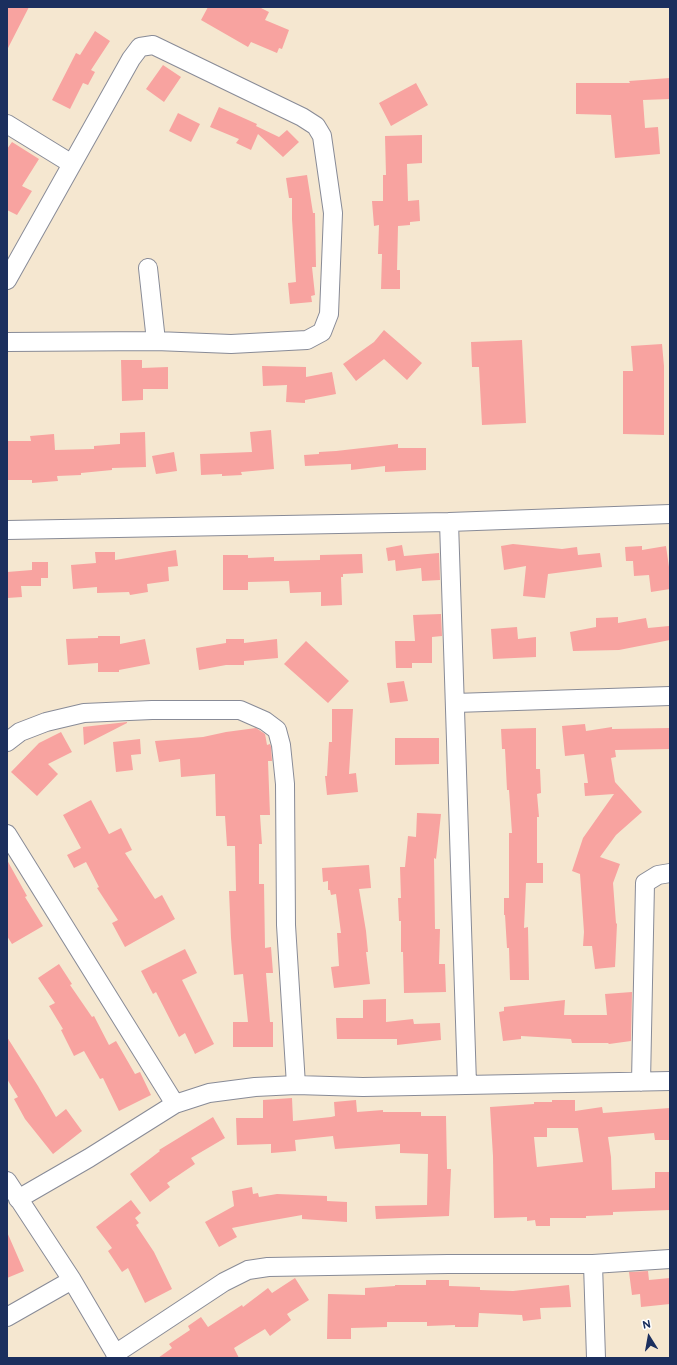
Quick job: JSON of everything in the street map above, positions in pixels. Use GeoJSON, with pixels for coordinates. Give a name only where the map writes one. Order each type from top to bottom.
{"type":"FeatureCollection","features":[{"type":"Feature","properties":{"kind":"street"},"geometry":{"type":"LineString","coordinates":[[7,280],[131,59],[140,47],[152,44],[302,117],[316,126],[322,136],[332,213],[329,314],[322,332],[307,340],[231,344],[156,341],[7,342]]}},
{"type":"Feature","properties":{"kind":"street"},"geometry":{"type":"LineString","coordinates":[[7,124],[72,164]]}},
{"type":"Feature","properties":{"kind":"street"},"geometry":{"type":"LineString","coordinates":[[148,268],[156,341]]}},
{"type":"Feature","properties":{"kind":"street"},"geometry":{"type":"LineString","coordinates":[[7,530],[449,522],[670,514]]}},
{"type":"Feature","properties":{"kind":"street"},"geometry":{"type":"LineString","coordinates":[[449,522],[467,1084]]}},
{"type":"Feature","properties":{"kind":"street"},"geometry":{"type":"LineString","coordinates":[[455,703],[670,696]]}},
{"type":"Feature","properties":{"kind":"street"},"geometry":{"type":"LineString","coordinates":[[7,742],[20,732],[46,722],[84,714],[152,710],[240,710],[265,721],[277,730],[281,745],[285,784],[286,925],[296,1085]]}},
{"type":"Feature","properties":{"kind":"street"},"geometry":{"type":"LineString","coordinates":[[7,834],[175,1104]]}},
{"type":"Feature","properties":{"kind":"street"},"geometry":{"type":"LineString","coordinates":[[641,1082],[645,883],[658,874],[670,873]]}},
{"type":"Feature","properties":{"kind":"street"},"geometry":{"type":"LineString","coordinates":[[18,1199],[89,1158],[175,1104],[209,1093],[255,1087],[296,1085],[363,1087],[670,1081]]}},
{"type":"Feature","properties":{"kind":"street"},"geometry":{"type":"LineString","coordinates":[[7,1181],[72,1280],[116,1356],[224,1282],[248,1270],[276,1267],[448,1264],[593,1264],[670,1259]]}},
{"type":"Feature","properties":{"kind":"street"},"geometry":{"type":"LineString","coordinates":[[593,1264],[596,1358]]}},
{"type":"Feature","properties":{"kind":"street"},"geometry":{"type":"LineString","coordinates":[[7,1317],[72,1280]]}},
{"type":"Feature","properties":{"kind":"building"},"geometry":{"type":"Polygon","coordinates":[[[7,7],[29,7],[7,50],[7,7]]]}},
{"type":"Feature","properties":{"kind":"building"},"geometry":{"type":"Polygon","coordinates":[[[208,7],[259,7],[269,12],[265,20],[289,30],[282,49],[279,48],[277,53],[251,42],[248,47],[201,20],[208,7]]]}},
{"type":"Feature","properties":{"kind":"building"},"geometry":{"type":"Polygon","coordinates":[[[95,31],[110,41],[91,70],[95,72],[88,85],[83,83],[70,109],[52,100],[76,53],[80,55],[95,31]]]}},
{"type":"Feature","properties":{"kind":"building"},"geometry":{"type":"Polygon","coordinates":[[[163,65],[181,77],[164,102],[146,89],[163,65]]]}},
{"type":"Feature","properties":{"kind":"building"},"geometry":{"type":"Polygon","coordinates":[[[670,78],[670,99],[643,100],[645,128],[658,127],[660,154],[615,158],[611,115],[576,114],[576,83],[630,83],[629,81],[670,78]]]}},
{"type":"Feature","properties":{"kind":"building"},"geometry":{"type":"Polygon","coordinates":[[[416,83],[428,105],[391,126],[379,103],[416,83]]]}},
{"type":"Feature","properties":{"kind":"building"},"geometry":{"type":"Polygon","coordinates":[[[219,107],[257,124],[256,126],[279,137],[287,130],[299,142],[283,157],[258,134],[251,150],[236,143],[239,139],[210,127],[219,107]]]}},
{"type":"Feature","properties":{"kind":"building"},"geometry":{"type":"Polygon","coordinates":[[[178,113],[200,124],[191,142],[169,131],[178,113]]]}},
{"type":"Feature","properties":{"kind":"building"},"geometry":{"type":"Polygon","coordinates":[[[422,135],[422,163],[407,164],[408,201],[419,200],[420,221],[410,222],[410,225],[398,226],[397,270],[400,270],[400,289],[381,289],[382,254],[378,254],[379,225],[374,226],[372,201],[383,201],[383,175],[386,175],[385,136],[422,135]]]}},
{"type":"Feature","properties":{"kind":"building"},"geometry":{"type":"Polygon","coordinates":[[[12,142],[39,159],[22,186],[32,191],[17,215],[7,210],[7,149],[12,142]]]}},
{"type":"Feature","properties":{"kind":"building"},"geometry":{"type":"Polygon","coordinates":[[[307,175],[313,213],[315,213],[316,267],[312,267],[315,295],[311,296],[312,302],[290,304],[288,283],[296,282],[292,198],[289,198],[286,178],[307,175]]]}},
{"type":"Feature","properties":{"kind":"building"},"geometry":{"type":"Polygon","coordinates":[[[384,330],[422,363],[407,380],[384,359],[356,381],[343,364],[374,342],[384,330]]]}},
{"type":"Feature","properties":{"kind":"building"},"geometry":{"type":"Polygon","coordinates":[[[522,340],[526,423],[482,425],[479,367],[472,367],[471,342],[522,340]]]}},
{"type":"Feature","properties":{"kind":"building"},"geometry":{"type":"Polygon","coordinates":[[[662,344],[664,366],[664,435],[623,434],[623,371],[633,371],[631,346],[662,344]]]}},
{"type":"Feature","properties":{"kind":"building"},"geometry":{"type":"Polygon","coordinates":[[[121,360],[142,360],[142,368],[168,367],[168,389],[143,389],[143,400],[122,401],[121,360]]]}},
{"type":"Feature","properties":{"kind":"building"},"geometry":{"type":"Polygon","coordinates":[[[262,366],[306,367],[306,377],[332,372],[336,394],[305,400],[305,403],[286,402],[287,385],[263,386],[262,366]]]}},
{"type":"Feature","properties":{"kind":"building"},"geometry":{"type":"Polygon","coordinates":[[[271,430],[274,469],[241,472],[242,475],[201,475],[200,454],[252,452],[250,432],[271,430]]]}},
{"type":"Feature","properties":{"kind":"building"},"geometry":{"type":"Polygon","coordinates":[[[145,432],[146,467],[112,468],[112,470],[81,473],[81,475],[57,476],[58,481],[32,483],[32,480],[7,480],[7,441],[31,441],[30,436],[54,434],[55,450],[94,449],[94,446],[120,444],[120,433],[145,432]]]}},
{"type":"Feature","properties":{"kind":"building"},"geometry":{"type":"Polygon","coordinates":[[[398,444],[398,448],[426,448],[426,470],[385,472],[385,466],[351,470],[351,464],[305,466],[304,455],[319,454],[319,452],[398,444]]]}},
{"type":"Feature","properties":{"kind":"building"},"geometry":{"type":"Polygon","coordinates":[[[174,452],[177,471],[156,474],[152,456],[174,452]]]}},
{"type":"Feature","properties":{"kind":"building"},"geometry":{"type":"Polygon","coordinates":[[[513,544],[562,549],[577,547],[578,555],[600,553],[602,567],[548,574],[545,598],[523,596],[526,566],[504,570],[501,546],[513,544]]]}},
{"type":"Feature","properties":{"kind":"building"},"geometry":{"type":"Polygon","coordinates":[[[402,545],[404,556],[439,553],[440,580],[422,581],[421,568],[396,571],[395,560],[388,561],[386,548],[402,545]]]}},
{"type":"Feature","properties":{"kind":"building"},"geometry":{"type":"Polygon","coordinates":[[[642,546],[642,550],[666,546],[670,574],[670,589],[651,592],[649,575],[634,576],[633,561],[626,561],[625,547],[642,546]]]}},
{"type":"Feature","properties":{"kind":"building"},"geometry":{"type":"Polygon","coordinates":[[[176,550],[178,566],[168,567],[169,581],[147,584],[148,592],[130,595],[129,592],[97,593],[97,587],[73,589],[71,565],[96,563],[95,552],[115,552],[115,560],[176,550]]]}},
{"type":"Feature","properties":{"kind":"building"},"geometry":{"type":"Polygon","coordinates":[[[362,554],[363,573],[343,574],[343,577],[341,577],[342,605],[321,606],[321,592],[290,593],[289,581],[248,582],[248,590],[223,590],[223,555],[248,555],[248,558],[274,557],[274,561],[320,560],[320,555],[362,554]]]}},
{"type":"Feature","properties":{"kind":"building"},"geometry":{"type":"Polygon","coordinates":[[[32,562],[48,562],[48,578],[41,578],[41,586],[21,586],[22,597],[7,598],[7,572],[32,570],[32,562]]]}},
{"type":"Feature","properties":{"kind":"building"},"geometry":{"type":"Polygon","coordinates":[[[441,614],[442,636],[432,637],[432,663],[412,663],[412,668],[396,668],[395,641],[415,641],[413,615],[441,614]]]}},
{"type":"Feature","properties":{"kind":"building"},"geometry":{"type":"Polygon","coordinates":[[[618,617],[618,623],[646,618],[648,628],[669,626],[670,640],[619,650],[573,651],[570,632],[596,627],[596,618],[618,617]]]}},
{"type":"Feature","properties":{"kind":"building"},"geometry":{"type":"Polygon","coordinates":[[[517,627],[518,639],[536,637],[536,657],[493,659],[491,629],[517,627]]]}},
{"type":"Feature","properties":{"kind":"building"},"geometry":{"type":"Polygon","coordinates":[[[98,636],[120,636],[120,644],[145,639],[150,664],[119,670],[119,672],[98,672],[98,663],[68,665],[66,639],[98,638],[98,636]]]}},
{"type":"Feature","properties":{"kind":"building"},"geometry":{"type":"Polygon","coordinates":[[[226,639],[244,639],[244,643],[277,639],[278,658],[244,661],[244,665],[226,665],[199,670],[196,648],[226,643],[226,639]]]}},
{"type":"Feature","properties":{"kind":"building"},"geometry":{"type":"Polygon","coordinates":[[[306,641],[349,681],[328,703],[284,664],[306,641]]]}},
{"type":"Feature","properties":{"kind":"building"},"geometry":{"type":"Polygon","coordinates":[[[404,681],[408,701],[390,703],[387,683],[404,681]]]}},
{"type":"Feature","properties":{"kind":"building"},"geometry":{"type":"Polygon","coordinates":[[[332,709],[353,709],[349,774],[356,773],[358,792],[327,795],[325,776],[327,776],[329,742],[332,742],[332,709]]]}},
{"type":"Feature","properties":{"kind":"building"},"geometry":{"type":"Polygon","coordinates":[[[127,723],[84,745],[83,727],[127,723]]]}},
{"type":"Feature","properties":{"kind":"building"},"geometry":{"type":"Polygon","coordinates":[[[585,724],[586,731],[612,727],[612,729],[670,728],[670,749],[615,750],[616,757],[611,758],[615,782],[642,812],[616,835],[600,857],[620,864],[613,883],[617,924],[615,967],[595,969],[592,946],[583,946],[584,932],[580,874],[572,871],[583,838],[614,794],[585,796],[584,783],[588,783],[584,754],[565,756],[562,726],[585,724]]]}},
{"type":"Feature","properties":{"kind":"building"},"geometry":{"type":"Polygon","coordinates":[[[256,728],[265,734],[267,745],[270,744],[272,761],[268,761],[270,815],[260,815],[262,844],[259,844],[259,884],[264,884],[265,948],[271,947],[273,973],[266,973],[270,1022],[273,1022],[273,1047],[233,1047],[233,1022],[248,1022],[243,974],[234,975],[231,938],[229,891],[236,891],[235,846],[227,846],[225,816],[216,816],[215,774],[181,777],[180,759],[159,762],[155,741],[203,737],[256,728]]]}},
{"type":"Feature","properties":{"kind":"building"},"geometry":{"type":"Polygon","coordinates":[[[536,728],[536,769],[540,769],[541,793],[537,794],[539,817],[537,817],[537,863],[543,863],[543,883],[526,883],[524,928],[528,927],[529,980],[510,980],[509,948],[507,948],[504,898],[509,898],[509,833],[512,833],[509,790],[507,790],[505,749],[502,749],[501,729],[536,728]]]}},
{"type":"Feature","properties":{"kind":"building"},"geometry":{"type":"Polygon","coordinates":[[[61,732],[72,752],[48,764],[58,774],[37,796],[11,772],[39,743],[61,732]]]}},
{"type":"Feature","properties":{"kind":"building"},"geometry":{"type":"Polygon","coordinates":[[[395,738],[439,738],[439,764],[395,765],[395,738]]]}},
{"type":"Feature","properties":{"kind":"building"},"geometry":{"type":"Polygon","coordinates":[[[140,739],[141,754],[131,755],[133,770],[116,772],[113,742],[140,739]]]}},
{"type":"Feature","properties":{"kind":"building"},"geometry":{"type":"Polygon","coordinates":[[[91,800],[109,834],[121,828],[132,850],[125,853],[155,899],[162,895],[175,919],[125,947],[112,923],[118,920],[97,888],[99,887],[86,862],[74,868],[67,855],[81,848],[63,815],[91,800]]]}},
{"type":"Feature","properties":{"kind":"building"},"geometry":{"type":"Polygon","coordinates":[[[417,813],[441,814],[436,859],[434,858],[435,929],[440,929],[439,964],[445,964],[446,992],[404,993],[403,952],[401,952],[401,921],[399,921],[398,898],[401,898],[400,867],[405,867],[408,836],[416,837],[417,813]]]}},
{"type":"Feature","properties":{"kind":"building"},"geometry":{"type":"Polygon","coordinates":[[[7,860],[27,896],[25,897],[43,926],[12,944],[7,936],[7,860]]]}},
{"type":"Feature","properties":{"kind":"building"},"geometry":{"type":"Polygon","coordinates":[[[369,865],[371,888],[359,889],[366,931],[368,952],[366,952],[370,984],[334,988],[331,967],[339,966],[337,933],[341,933],[336,894],[331,895],[330,890],[328,890],[328,881],[323,882],[322,868],[369,865]]]}},
{"type":"Feature","properties":{"kind":"building"},"geometry":{"type":"Polygon","coordinates":[[[185,949],[197,973],[182,980],[214,1044],[195,1054],[185,1033],[179,1037],[156,992],[153,994],[141,971],[185,949]]]}},
{"type":"Feature","properties":{"kind":"building"},"geometry":{"type":"Polygon","coordinates":[[[59,964],[72,984],[70,985],[92,1017],[94,1016],[109,1045],[116,1041],[135,1074],[140,1072],[151,1095],[119,1111],[103,1078],[100,1079],[84,1051],[74,1056],[61,1030],[63,1029],[49,1006],[55,1003],[38,978],[59,964]]]}},
{"type":"Feature","properties":{"kind":"building"},"geometry":{"type":"Polygon","coordinates":[[[632,992],[631,1041],[609,1044],[572,1043],[571,1039],[521,1036],[521,1039],[503,1041],[499,1012],[504,1011],[504,1007],[565,1000],[564,1015],[607,1015],[605,994],[632,992]]]}},
{"type":"Feature","properties":{"kind":"building"},"geometry":{"type":"Polygon","coordinates":[[[386,999],[386,1022],[413,1019],[414,1024],[440,1023],[441,1040],[397,1045],[397,1039],[337,1039],[336,1018],[363,1018],[363,1000],[386,999]]]}},
{"type":"Feature","properties":{"kind":"building"},"geometry":{"type":"Polygon","coordinates":[[[7,1037],[56,1117],[66,1109],[82,1131],[53,1154],[25,1119],[14,1099],[18,1097],[7,1079],[7,1037]]]}},
{"type":"Feature","properties":{"kind":"building"},"geometry":{"type":"Polygon","coordinates":[[[292,1098],[293,1121],[335,1116],[334,1102],[356,1100],[357,1112],[383,1110],[383,1112],[421,1112],[421,1116],[446,1116],[447,1169],[451,1169],[449,1216],[376,1219],[375,1206],[427,1205],[428,1154],[400,1153],[400,1144],[335,1149],[333,1136],[295,1140],[296,1151],[271,1153],[271,1144],[237,1145],[236,1118],[263,1118],[263,1100],[292,1098]]]}},
{"type":"Feature","properties":{"kind":"building"},"geometry":{"type":"Polygon","coordinates":[[[552,1100],[575,1100],[575,1111],[602,1107],[603,1113],[670,1108],[670,1140],[655,1140],[654,1133],[608,1137],[611,1157],[612,1190],[655,1188],[655,1172],[670,1172],[670,1210],[613,1212],[613,1215],[586,1216],[586,1218],[550,1218],[550,1226],[536,1226],[535,1220],[527,1221],[527,1217],[494,1218],[493,1156],[490,1107],[534,1104],[534,1102],[552,1102],[552,1100]],[[547,1128],[547,1137],[534,1137],[537,1167],[583,1162],[578,1128],[547,1128]]]}},
{"type":"Feature","properties":{"kind":"building"},"geometry":{"type":"Polygon","coordinates":[[[213,1117],[225,1138],[191,1158],[195,1164],[167,1183],[170,1187],[150,1202],[130,1174],[160,1151],[159,1150],[213,1117]]]}},
{"type":"Feature","properties":{"kind":"building"},"geometry":{"type":"Polygon","coordinates":[[[252,1187],[253,1194],[258,1193],[259,1197],[277,1194],[327,1196],[327,1201],[347,1202],[347,1222],[302,1219],[302,1215],[257,1223],[232,1228],[237,1237],[219,1247],[205,1222],[234,1206],[232,1191],[252,1187]]]}},
{"type":"Feature","properties":{"kind":"building"},"geometry":{"type":"Polygon","coordinates":[[[131,1200],[141,1213],[135,1218],[139,1223],[136,1225],[154,1252],[172,1289],[145,1303],[128,1268],[122,1272],[108,1251],[112,1248],[96,1227],[131,1200]]]}},
{"type":"Feature","properties":{"kind":"building"},"geometry":{"type":"Polygon","coordinates":[[[7,1232],[24,1271],[7,1278],[7,1232]]]}},
{"type":"Feature","properties":{"kind":"building"},"geometry":{"type":"Polygon","coordinates":[[[648,1271],[649,1280],[670,1278],[670,1304],[641,1307],[640,1294],[632,1295],[629,1272],[648,1271]]]}},
{"type":"Feature","properties":{"kind":"building"},"geometry":{"type":"Polygon","coordinates":[[[295,1278],[309,1300],[287,1314],[291,1320],[270,1336],[265,1329],[234,1348],[239,1358],[158,1358],[172,1348],[169,1344],[190,1330],[188,1326],[201,1317],[208,1327],[242,1305],[243,1307],[268,1288],[272,1293],[295,1278]]]}},
{"type":"Feature","properties":{"kind":"building"},"geometry":{"type":"Polygon","coordinates":[[[426,1280],[449,1280],[449,1286],[480,1287],[480,1290],[513,1291],[569,1285],[571,1307],[540,1308],[541,1319],[523,1321],[522,1315],[479,1313],[478,1327],[455,1327],[455,1325],[427,1326],[427,1322],[387,1322],[387,1327],[351,1328],[351,1339],[327,1339],[328,1294],[365,1295],[365,1288],[395,1285],[426,1285],[426,1280]]]}}]}
